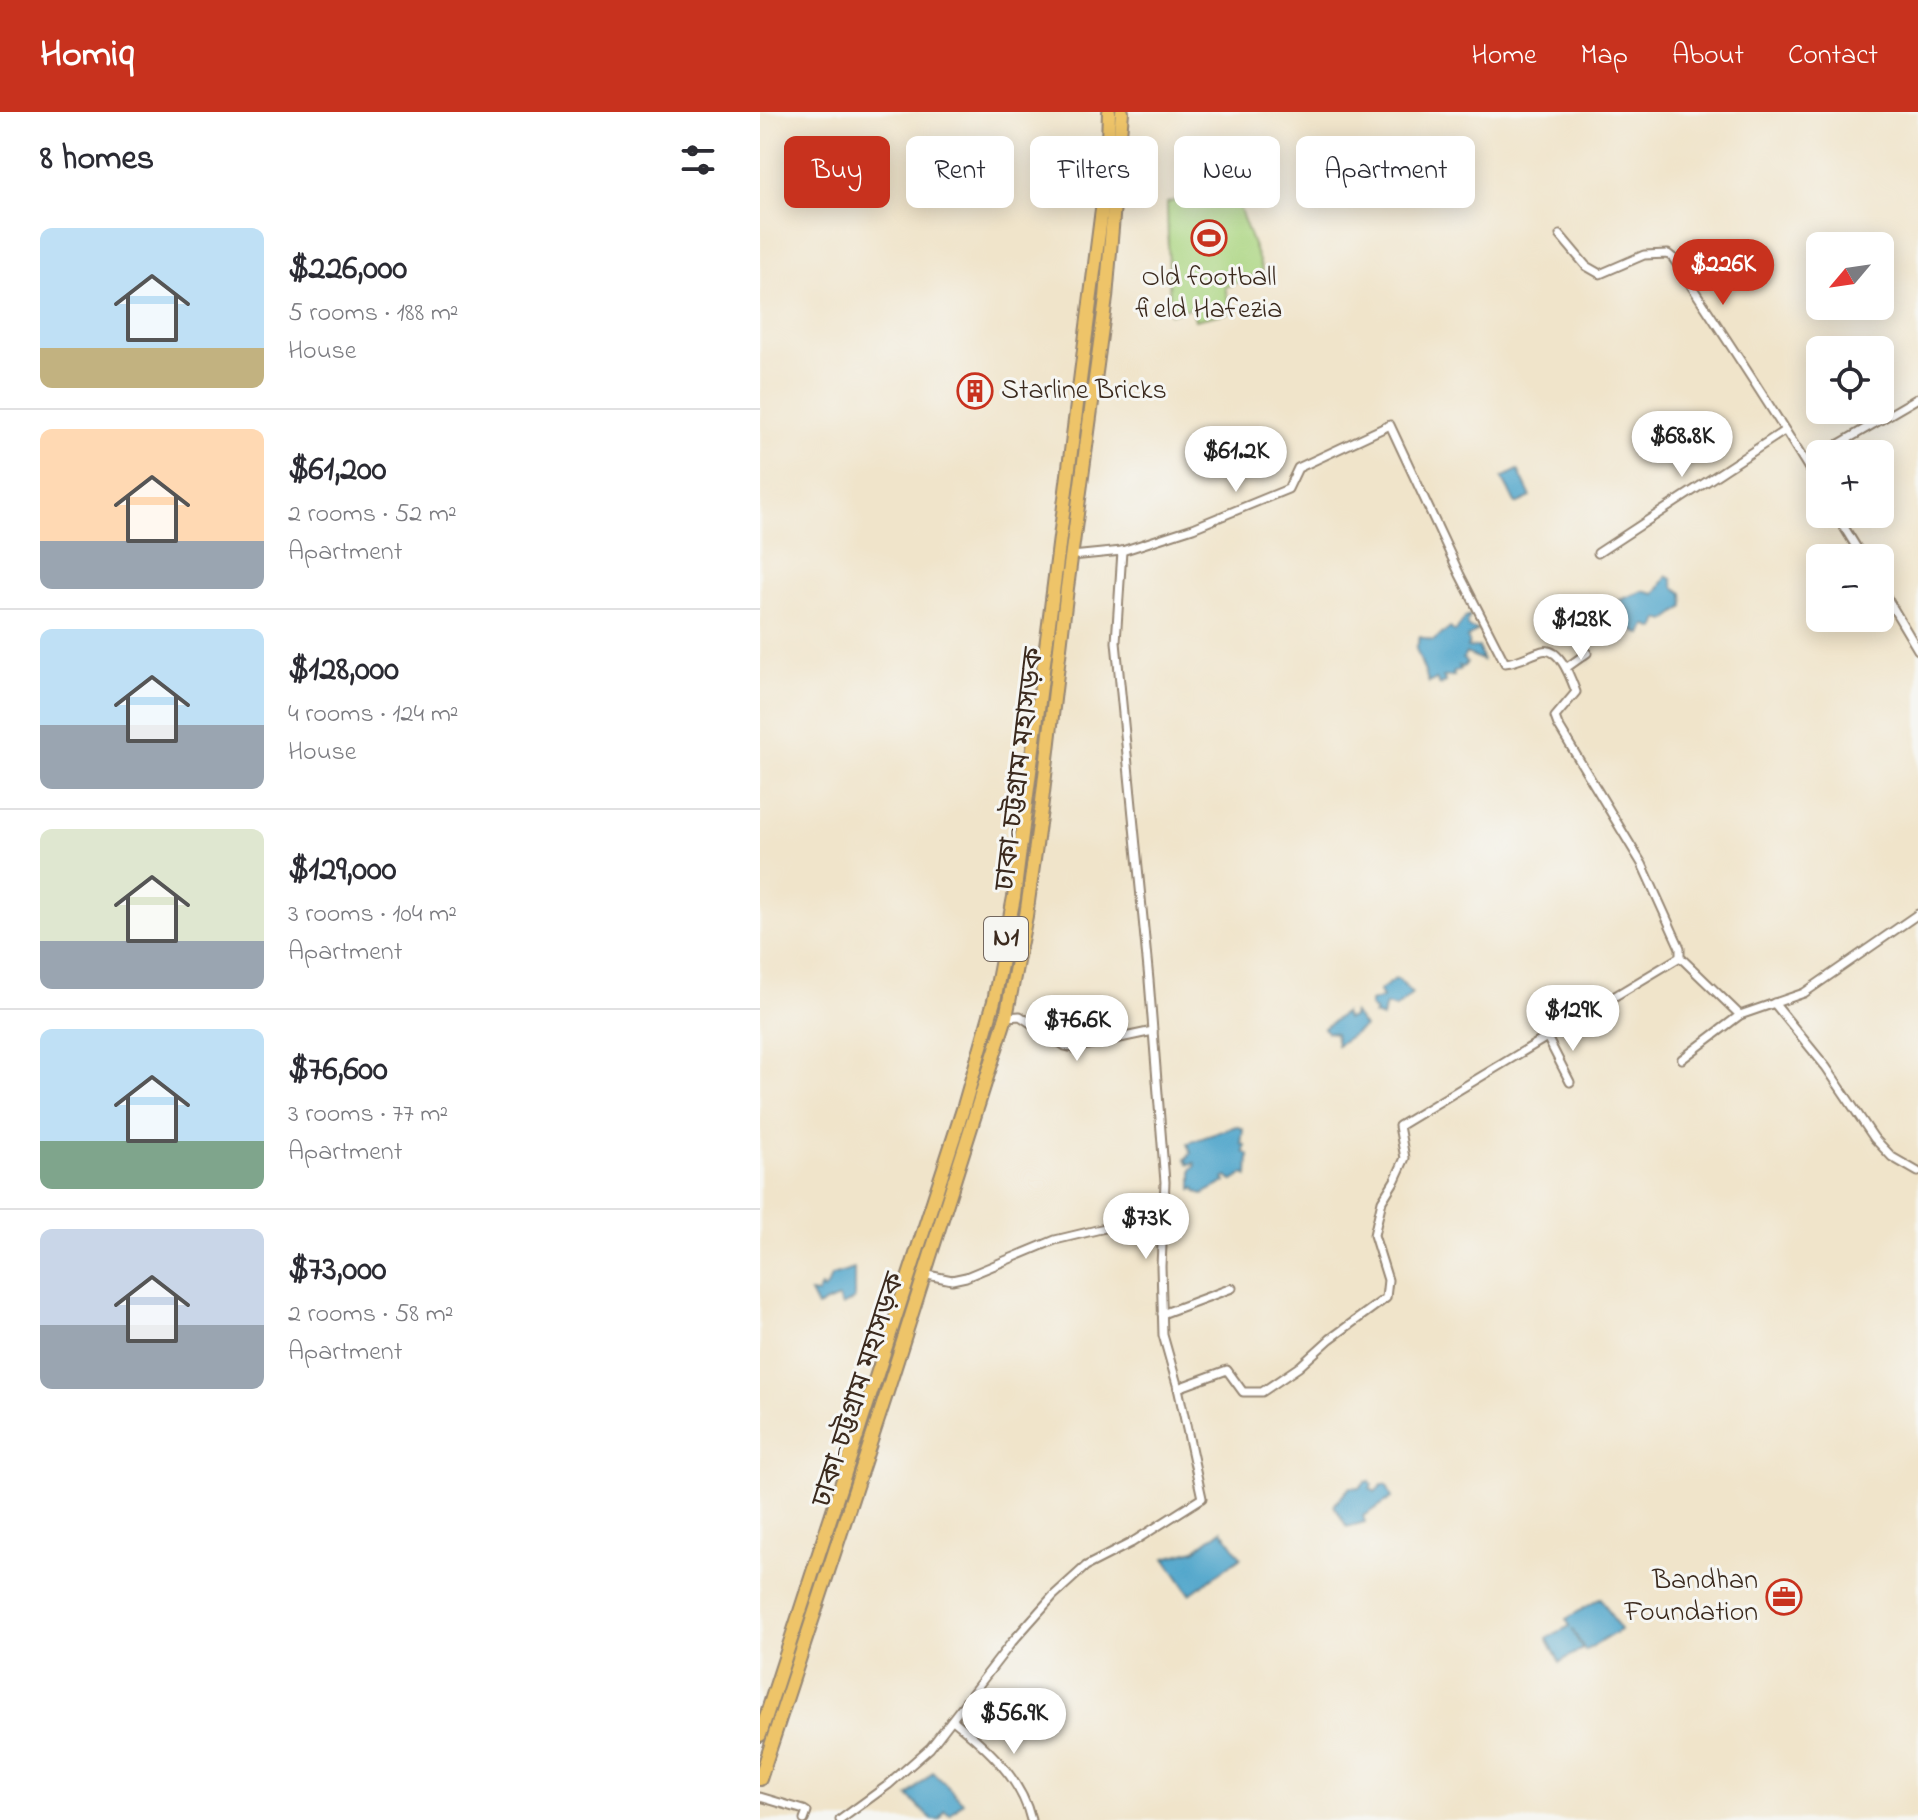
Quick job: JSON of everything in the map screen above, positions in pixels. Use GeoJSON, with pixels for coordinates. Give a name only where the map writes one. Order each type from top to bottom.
{"type":"FeatureCollection","features":[{"type":"Feature","properties":{"kind":"highway","name":"ঢাকা-চট্টগ্রাম মহাসড়ক"},"geometry":{"type":"LineString","coordinates":[[760,1735],[964,1106],[994,1001],[1016,882],[1107,170],[1109,112]]}},
{"type":"Feature","properties":{"kind":"highway","name":"ঢাকা-চট্টগ্রাম মহাসড়ক"},"geometry":{"type":"LineString","coordinates":[[760,1779],[1006,1017],[1029,900],[1106,298],[1122,112]]}},
{"type":"Feature","properties":{"kind":"street"},"geometry":{"type":"LineString","coordinates":[[1560,235],[1586,266],[1600,274],[1644,255],[1668,254],[1673,258],[1784,431],[1806,459]]}},
{"type":"Feature","properties":{"kind":"street"},"geometry":{"type":"LineString","coordinates":[[1845,440],[1918,398]]}},
{"type":"Feature","properties":{"kind":"street"},"geometry":{"type":"LineString","coordinates":[[1072,556],[1122,551],[1193,528],[1288,489],[1298,468],[1390,425],[1466,588],[1505,663],[1517,662],[1545,650],[1551,651],[1566,668],[1576,692],[1555,717],[1558,725],[1642,864],[1680,948],[1680,957],[1740,1015]]}},
{"type":"Feature","properties":{"kind":"street"},"geometry":{"type":"LineString","coordinates":[[1598,553],[1784,431]]}},
{"type":"Feature","properties":{"kind":"street"},"geometry":{"type":"LineString","coordinates":[[840,1820],[888,1785],[930,1748],[987,1673],[1053,1596],[1086,1566],[1131,1543],[1202,1498],[1163,1335],[1161,1266],[1165,1182],[1116,642],[1122,551]]}},
{"type":"Feature","properties":{"kind":"street"},"geometry":{"type":"LineString","coordinates":[[1894,610],[1918,650]]}},
{"type":"Feature","properties":{"kind":"street"},"geometry":{"type":"LineString","coordinates":[[1566,668],[1587,653]]}},
{"type":"Feature","properties":{"kind":"street"},"geometry":{"type":"LineString","coordinates":[[1682,1059],[1740,1015],[1804,993],[1918,914]]}},
{"type":"Feature","properties":{"kind":"street"},"geometry":{"type":"LineString","coordinates":[[1178,1388],[1227,1370],[1243,1392],[1262,1392],[1299,1367],[1330,1339],[1386,1298],[1388,1280],[1374,1235],[1382,1201],[1405,1158],[1399,1126],[1680,957]]}},
{"type":"Feature","properties":{"kind":"street"},"geometry":{"type":"LineString","coordinates":[[1774,1003],[1826,1067],[1874,1138],[1892,1157],[1918,1172]]}},
{"type":"Feature","properties":{"kind":"street"},"geometry":{"type":"LineString","coordinates":[[1006,1017],[1020,1016],[1065,1046],[1073,1048],[1153,1031]]}},
{"type":"Feature","properties":{"kind":"street"},"geometry":{"type":"LineString","coordinates":[[1547,1037],[1570,1082]]}},
{"type":"Feature","properties":{"kind":"street"},"geometry":{"type":"LineString","coordinates":[[923,1274],[952,1280],[966,1277],[1055,1240],[1105,1228]]}},
{"type":"Feature","properties":{"kind":"street"},"geometry":{"type":"LineString","coordinates":[[1162,1314],[1232,1288]]}},
{"type":"Feature","properties":{"kind":"street"},"geometry":{"type":"LineString","coordinates":[[953,1720],[995,1757],[1023,1798],[1031,1820]]}},
{"type":"Feature","properties":{"kind":"street"},"geometry":{"type":"LineString","coordinates":[[760,1797],[804,1810],[807,1812],[804,1820]]}},
{"type":"Feature","properties":{"kind":"green space","name":"Old football field Hafezia"},"geometry":{"type":"Polygon","coordinates":[[[1174,201],[1174,208],[1239,208],[1263,272],[1225,287],[1231,312],[1195,320],[1192,307],[1170,314],[1167,203],[1174,201]]]}},
{"type":"Feature","properties":{"kind":"water"},"geometry":{"type":"Polygon","coordinates":[[[1518,470],[1531,497],[1516,504],[1502,478],[1518,470]]]}},
{"type":"Feature","properties":{"kind":"water"},"geometry":{"type":"Polygon","coordinates":[[[1667,576],[1672,579],[1674,587],[1683,593],[1684,607],[1665,621],[1659,619],[1655,629],[1646,625],[1642,634],[1637,633],[1626,622],[1630,613],[1620,600],[1643,591],[1655,594],[1667,576]]]}},
{"type":"Feature","properties":{"kind":"water"},"geometry":{"type":"Polygon","coordinates":[[[1470,615],[1469,628],[1478,630],[1467,638],[1467,648],[1479,647],[1482,660],[1466,653],[1463,659],[1467,662],[1464,667],[1459,666],[1461,669],[1453,673],[1454,676],[1443,677],[1446,682],[1440,685],[1436,679],[1429,683],[1416,649],[1420,637],[1433,641],[1450,628],[1455,632],[1470,615]]]}},
{"type":"Feature","properties":{"kind":"water"},"geometry":{"type":"Polygon","coordinates":[[[1395,979],[1412,994],[1396,1008],[1386,1005],[1382,1018],[1374,1015],[1376,1012],[1370,1007],[1370,1002],[1382,998],[1379,991],[1395,979]]]}},
{"type":"Feature","properties":{"kind":"water"},"geometry":{"type":"Polygon","coordinates":[[[1353,1012],[1364,1027],[1337,1045],[1335,1033],[1327,1032],[1324,1028],[1344,1013],[1346,1019],[1352,1017],[1353,1012]]]}},
{"type":"Feature","properties":{"kind":"water"},"geometry":{"type":"Polygon","coordinates":[[[1236,1126],[1243,1129],[1241,1144],[1245,1145],[1244,1152],[1249,1155],[1248,1176],[1244,1174],[1233,1181],[1227,1177],[1224,1179],[1226,1182],[1203,1194],[1195,1188],[1192,1190],[1192,1169],[1196,1166],[1186,1159],[1191,1153],[1188,1143],[1236,1126]]]}},
{"type":"Feature","properties":{"kind":"water"},"geometry":{"type":"Polygon","coordinates":[[[854,1269],[854,1300],[842,1306],[838,1298],[817,1307],[810,1293],[817,1294],[821,1287],[823,1290],[827,1287],[831,1276],[854,1269]]]}},
{"type":"Feature","properties":{"kind":"water"},"geometry":{"type":"Polygon","coordinates":[[[1370,1481],[1370,1488],[1375,1492],[1383,1484],[1387,1485],[1392,1498],[1363,1516],[1365,1522],[1347,1527],[1334,1505],[1350,1487],[1359,1488],[1370,1481]]]}},
{"type":"Feature","properties":{"kind":"water"},"geometry":{"type":"Polygon","coordinates":[[[1222,1530],[1241,1557],[1190,1594],[1165,1558],[1195,1550],[1222,1530]]]}},
{"type":"Feature","properties":{"kind":"water"},"geometry":{"type":"Polygon","coordinates":[[[1601,1598],[1620,1630],[1585,1651],[1572,1629],[1582,1649],[1560,1662],[1547,1638],[1570,1626],[1566,1619],[1601,1598]]]}},
{"type":"Feature","properties":{"kind":"water"},"geometry":{"type":"Polygon","coordinates":[[[933,1772],[963,1802],[950,1815],[945,1811],[940,1820],[932,1820],[908,1796],[933,1772]]]}},
{"type":"Feature","properties":{"kind":"place","name":"Old football field Hafezia"},"geometry":{"type":"Point","coordinates":[1209,238]}},
{"type":"Feature","properties":{"kind":"place","name":"Starline Bricks"},"geometry":{"type":"Point","coordinates":[975,391]}},
{"type":"Feature","properties":{"kind":"place","name":"Bandhan Foundation"},"geometry":{"type":"Point","coordinates":[1784,1597]}}]}
